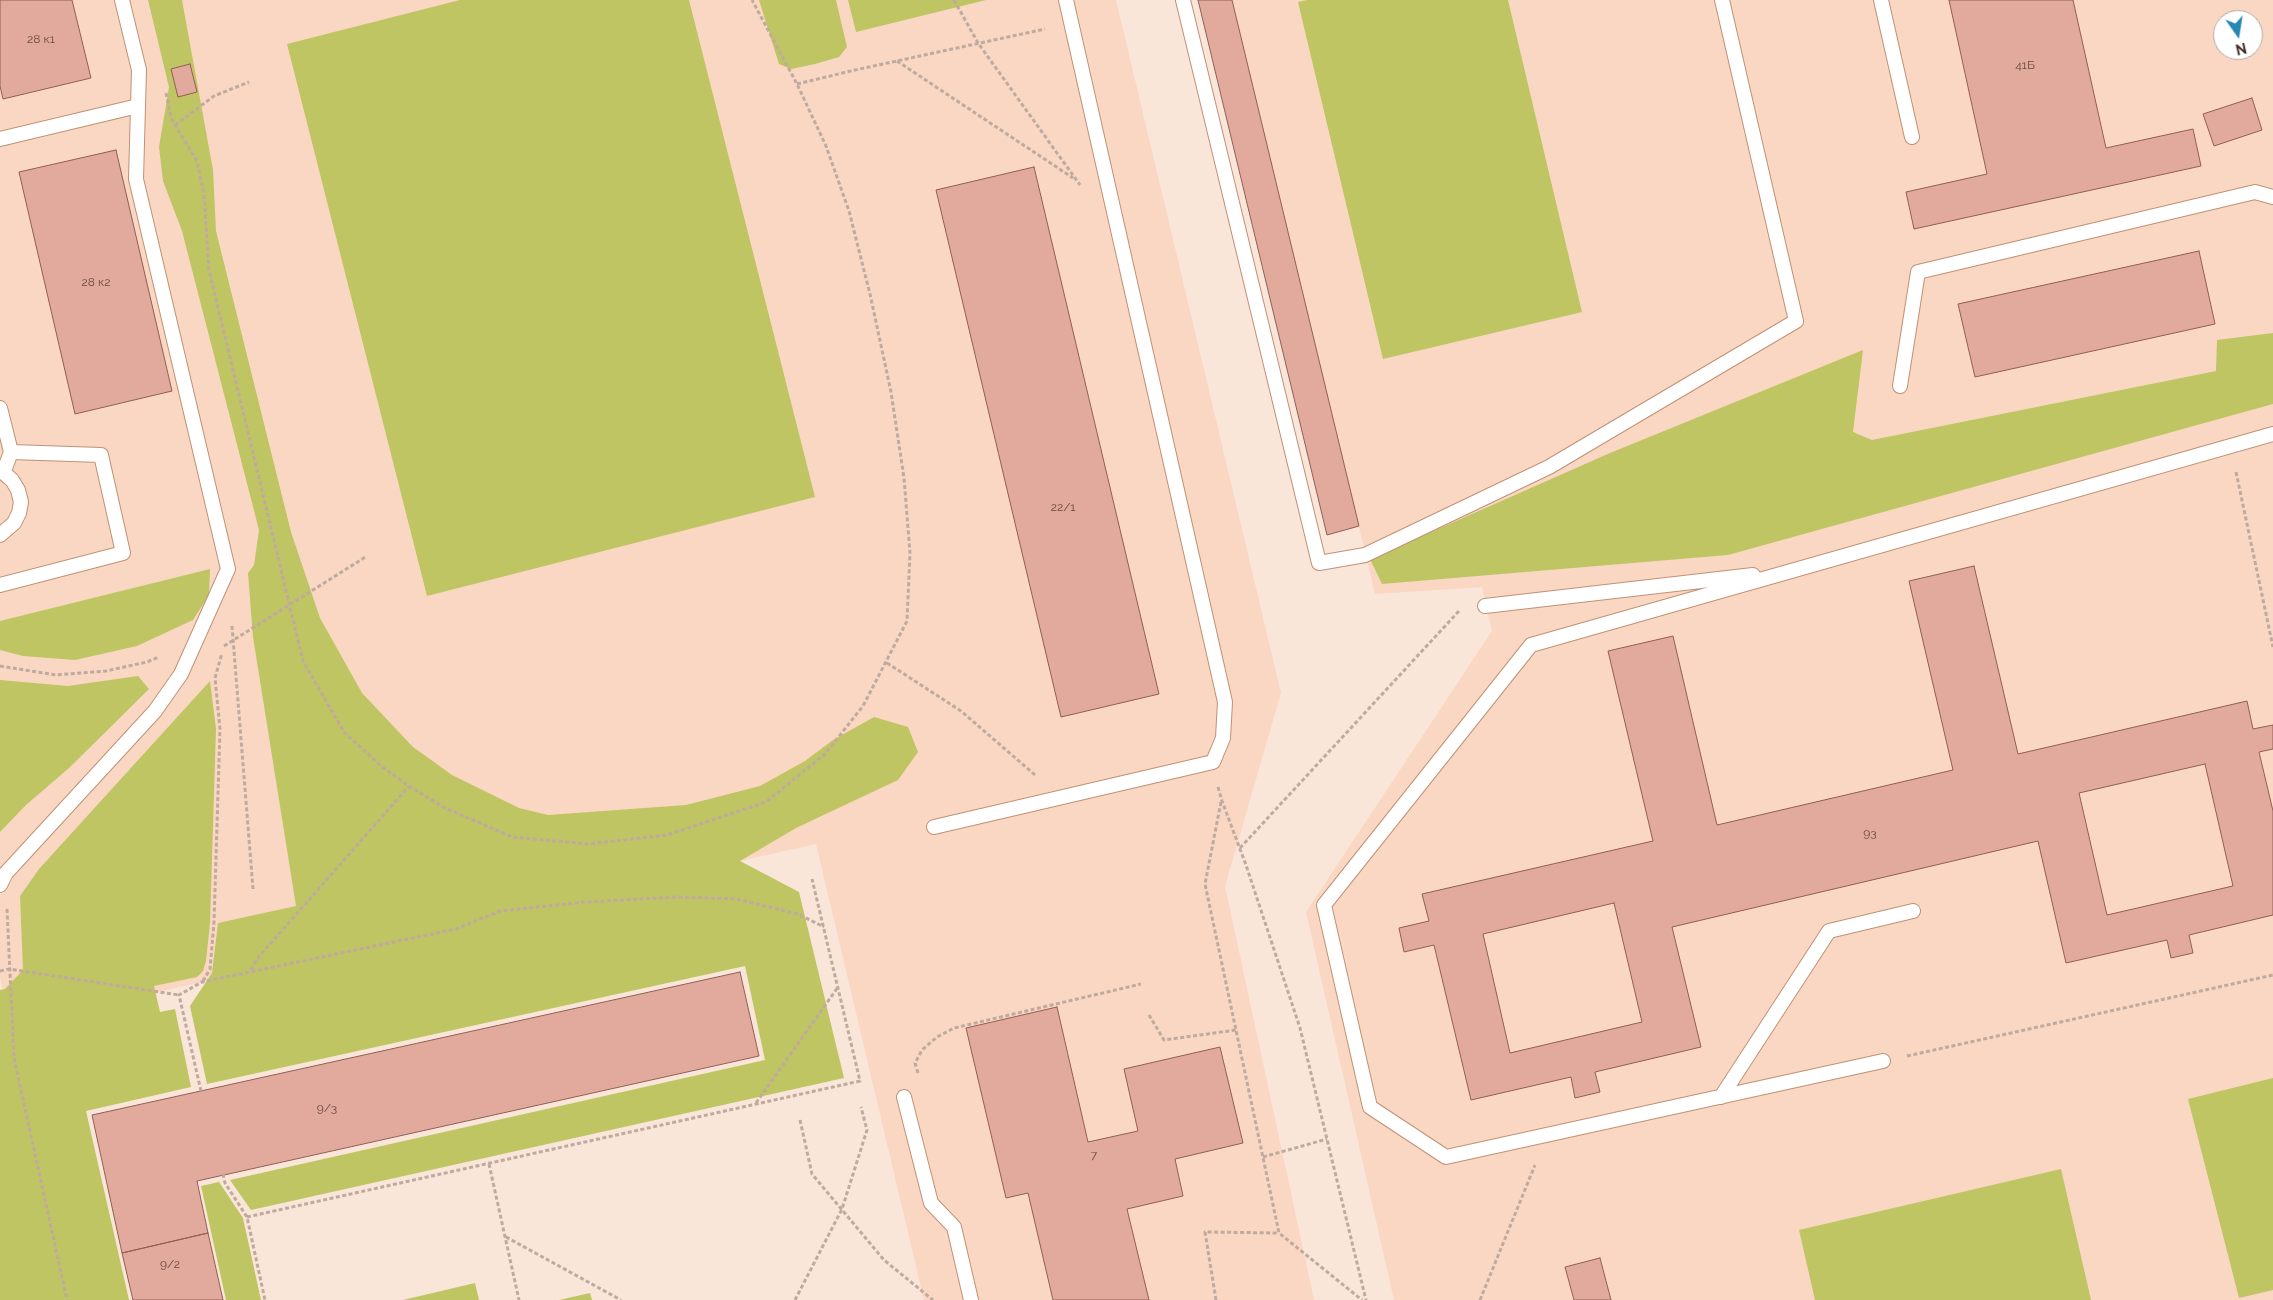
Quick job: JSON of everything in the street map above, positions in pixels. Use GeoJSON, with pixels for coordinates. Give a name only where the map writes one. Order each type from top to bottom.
{"type":"FeatureCollection","features":[{"type":"Feature","properties":{"kind":"lane"},"geometry":{"type":"LineString","coordinates":[[3,879],[155,711],[181,674],[228,568],[136,179],[139,70],[122,0]]}},
{"type":"Feature","properties":{"kind":"lane"},"geometry":{"type":"LineString","coordinates":[[934,827],[1213,762],[1223,738],[1225,702],[1066,0]]}},
{"type":"Feature","properties":{"kind":"lane"},"geometry":{"type":"LineString","coordinates":[[1183,0],[1319,564],[1365,555],[1549,467],[1796,321],[1722,0]]}},
{"type":"Feature","properties":{"kind":"lane"},"geometry":{"type":"LineString","coordinates":[[1881,0],[1912,137]]}},
{"type":"Feature","properties":{"kind":"lane"},"geometry":{"type":"LineString","coordinates":[[0,139],[138,106]]}},
{"type":"Feature","properties":{"kind":"lane"},"geometry":{"type":"LineString","coordinates":[[1900,386],[1918,272],[2255,192],[2273,197]]}},
{"type":"Feature","properties":{"kind":"lane"},"geometry":{"type":"LineString","coordinates":[[0,408],[11,452],[2,471],[12,480],[18,490],[21,502],[14,524],[0,536]]}},
{"type":"Feature","properties":{"kind":"lane"},"geometry":{"type":"LineString","coordinates":[[1883,1061],[1446,1157],[1370,1106],[1324,905],[1531,645],[2273,434]]}},
{"type":"Feature","properties":{"kind":"lane"},"geometry":{"type":"LineString","coordinates":[[0,585],[124,553],[101,455],[11,452]]}},
{"type":"Feature","properties":{"kind":"lane"},"geometry":{"type":"LineString","coordinates":[[1485,606],[1795,570]]}},
{"type":"Feature","properties":{"kind":"lane"},"geometry":{"type":"LineString","coordinates":[[1720,1096],[1829,931],[1913,911]]}},
{"type":"Feature","properties":{"kind":"lane"},"geometry":{"type":"LineString","coordinates":[[904,1097],[931,1203],[954,1227],[971,1300]]}},
{"type":"Feature","properties":{"kind":"path"},"geometry":{"type":"LineString","coordinates":[[165,85],[175,125],[197,162],[204,195],[209,270],[288,604],[304,661],[344,732],[381,766],[409,786],[445,808],[512,837],[588,844],[666,835],[766,802],[825,754],[863,706],[887,663],[907,621],[910,553],[904,478],[893,401],[870,294],[849,211],[826,146],[797,84],[752,0]]}},
{"type":"Feature","properties":{"kind":"path"},"geometry":{"type":"LineString","coordinates":[[954,0],[978,43],[1080,186]]}},
{"type":"Feature","properties":{"kind":"path"},"geometry":{"type":"LineString","coordinates":[[797,84],[1048,28]]}},
{"type":"Feature","properties":{"kind":"path"},"geometry":{"type":"LineString","coordinates":[[897,61],[1075,178]]}},
{"type":"Feature","properties":{"kind":"path"},"geometry":{"type":"LineString","coordinates":[[175,125],[214,96],[248,82]]}},
{"type":"Feature","properties":{"kind":"path"},"geometry":{"type":"LineString","coordinates":[[2236,472],[2273,647]]}},
{"type":"Feature","properties":{"kind":"path"},"geometry":{"type":"LineString","coordinates":[[224,646],[367,556]]}},
{"type":"Feature","properties":{"kind":"path"},"geometry":{"type":"LineString","coordinates":[[1240,848],[1459,611],[1485,606]]}},
{"type":"Feature","properties":{"kind":"path"},"geometry":{"type":"LineString","coordinates":[[232,622],[253,889]]}},
{"type":"Feature","properties":{"kind":"path"},"geometry":{"type":"LineString","coordinates":[[0,666],[56,675],[106,671],[147,662],[194,642]]}},
{"type":"Feature","properties":{"kind":"path"},"geometry":{"type":"LineString","coordinates":[[887,663],[961,712],[1060,797]]}},
{"type":"Feature","properties":{"kind":"path"},"geometry":{"type":"LineString","coordinates":[[202,982],[210,969],[214,922],[220,729],[215,678]]}},
{"type":"Feature","properties":{"kind":"path"},"geometry":{"type":"LineString","coordinates":[[1213,762],[1222,801],[1240,848],[1300,1028],[1366,1300]]}},
{"type":"Feature","properties":{"kind":"path"},"geometry":{"type":"LineString","coordinates":[[251,971],[257,959],[409,786]]}},
{"type":"Feature","properties":{"kind":"path"},"geometry":{"type":"LineString","coordinates":[[1222,801],[1205,884],[1279,1233]]}},
{"type":"Feature","properties":{"kind":"path"},"geometry":{"type":"LineString","coordinates":[[3,879],[14,1058],[67,1300]]}},
{"type":"Feature","properties":{"kind":"path"},"geometry":{"type":"LineString","coordinates":[[247,1217],[860,1080],[812,879]]}},
{"type":"Feature","properties":{"kind":"path"},"geometry":{"type":"LineString","coordinates":[[0,971],[9,969],[179,995],[202,982],[456,929],[500,911],[586,902],[678,897],[736,900],[798,914],[824,927]]}},
{"type":"Feature","properties":{"kind":"path"},"geometry":{"type":"LineString","coordinates":[[1883,1061],[2273,975]]}},
{"type":"Feature","properties":{"kind":"path"},"geometry":{"type":"LineString","coordinates":[[920,1082],[915,1063],[922,1050],[937,1037],[954,1028],[1141,984]]}},
{"type":"Feature","properties":{"kind":"path"},"geometry":{"type":"LineString","coordinates":[[756,1104],[838,987]]}},
{"type":"Feature","properties":{"kind":"path"},"geometry":{"type":"LineString","coordinates":[[179,995],[202,1091]]}},
{"type":"Feature","properties":{"kind":"path"},"geometry":{"type":"LineString","coordinates":[[1149,1015],[1164,1040],[1236,1030]]}},
{"type":"Feature","properties":{"kind":"path"},"geometry":{"type":"LineString","coordinates":[[795,1300],[842,1210],[867,1130],[861,1107]]}},
{"type":"Feature","properties":{"kind":"path"},"geometry":{"type":"LineString","coordinates":[[800,1120],[812,1174],[884,1260],[933,1300]]}},
{"type":"Feature","properties":{"kind":"path"},"geometry":{"type":"LineString","coordinates":[[1480,1300],[1547,1135]]}},
{"type":"Feature","properties":{"kind":"path"},"geometry":{"type":"LineString","coordinates":[[1263,1157],[1327,1139]]}},
{"type":"Feature","properties":{"kind":"path"},"geometry":{"type":"LineString","coordinates":[[489,1164],[519,1300]]}},
{"type":"Feature","properties":{"kind":"path"},"geometry":{"type":"LineString","coordinates":[[222,1174],[225,1184],[247,1217],[265,1300]]}},
{"type":"Feature","properties":{"kind":"path"},"geometry":{"type":"LineString","coordinates":[[1216,1300],[1205,1232],[1279,1233],[1362,1300]]}},
{"type":"Feature","properties":{"kind":"path"},"geometry":{"type":"LineString","coordinates":[[505,1236],[621,1300]]}},
{"type":"Feature","properties":{"kind":"shaded area"},"geometry":{"type":"Polygon","coordinates":[[[0,0],[1116,0],[1281,693],[1225,886],[1314,1300],[924,1300],[816,844],[11,1025],[0,978],[0,0]]]}},
{"type":"Feature","properties":{"kind":"shaded area"},"geometry":{"type":"Polygon","coordinates":[[[1198,0],[2273,0],[2273,1300],[1394,1300],[1306,912],[1492,631],[1482,587],[1375,594],[1359,527],[1327,535],[1198,0]]]}},
{"type":"Feature","properties":{"kind":"green space"},"geometry":{"type":"Polygon","coordinates":[[[148,0],[182,0],[213,170],[216,231],[291,532],[320,618],[362,693],[413,747],[452,775],[519,808],[548,815],[686,805],[760,786],[805,761],[833,740],[874,717],[908,727],[918,752],[898,780],[796,828],[740,861],[799,892],[844,1078],[251,1210],[230,1180],[765,1060],[745,966],[207,1084],[190,1006],[212,973],[218,923],[296,906],[253,637],[248,573],[254,565],[259,530],[182,231],[163,181],[159,147],[169,87],[148,0]]]}},
{"type":"Feature","properties":{"kind":"green space"},"geometry":{"type":"Polygon","coordinates":[[[460,0],[689,0],[815,497],[427,596],[287,44],[460,0]]]}},
{"type":"Feature","properties":{"kind":"green space"},"geometry":{"type":"Polygon","coordinates":[[[759,0],[836,0],[847,47],[839,57],[815,64],[791,69],[779,64],[759,0]]]}},
{"type":"Feature","properties":{"kind":"green space"},"geometry":{"type":"Polygon","coordinates":[[[848,0],[986,0],[856,32],[848,0]]]}},
{"type":"Feature","properties":{"kind":"green space"},"geometry":{"type":"Polygon","coordinates":[[[1307,0],[1508,0],[1582,312],[1383,359],[1298,2],[1307,0]]]}},
{"type":"Feature","properties":{"kind":"green space"},"geometry":{"type":"Polygon","coordinates":[[[2273,333],[2273,404],[1728,555],[1382,584],[1370,559],[1610,453],[1863,350],[1853,432],[1872,440],[2216,371],[2217,340],[2273,333]]]}},
{"type":"Feature","properties":{"kind":"green space"},"geometry":{"type":"Polygon","coordinates":[[[210,569],[209,595],[193,620],[137,646],[75,660],[23,656],[0,650],[0,621],[210,569]]]}},
{"type":"Feature","properties":{"kind":"green space"},"geometry":{"type":"Polygon","coordinates":[[[138,676],[149,689],[69,768],[26,805],[0,832],[0,680],[68,686],[138,676]]]}},
{"type":"Feature","properties":{"kind":"green space"},"geometry":{"type":"Polygon","coordinates":[[[210,681],[216,729],[210,923],[206,961],[203,971],[197,977],[154,986],[160,1012],[175,1009],[191,1087],[86,1111],[129,1300],[0,1300],[0,990],[5,989],[23,970],[20,896],[39,869],[210,681]]]}},
{"type":"Feature","properties":{"kind":"green space"},"geometry":{"type":"Polygon","coordinates":[[[2273,1078],[2273,1290],[2239,1298],[2188,1099],[2273,1078]]]}},
{"type":"Feature","properties":{"kind":"green space"},"geometry":{"type":"Polygon","coordinates":[[[2061,1169],[2091,1300],[1815,1300],[1799,1230],[2061,1169]]]}},
{"type":"Feature","properties":{"kind":"green space"},"geometry":{"type":"Polygon","coordinates":[[[219,1182],[243,1218],[261,1300],[226,1300],[201,1186],[219,1182]]]}},
{"type":"Feature","properties":{"kind":"green space"},"geometry":{"type":"Polygon","coordinates":[[[475,1283],[479,1300],[403,1300],[475,1283]]]}},
{"type":"Feature","properties":{"kind":"green space"},"geometry":{"type":"Polygon","coordinates":[[[590,1293],[592,1300],[559,1300],[590,1293]]]}},
{"type":"Feature","properties":{"kind":"building"},"geometry":{"type":"Polygon","coordinates":[[[0,0],[72,0],[91,78],[3,99],[0,86],[0,0]]]}},
{"type":"Feature","properties":{"kind":"building"},"geometry":{"type":"Polygon","coordinates":[[[1198,0],[1232,0],[1359,526],[1327,535],[1198,0]]]}},
{"type":"Feature","properties":{"kind":"building"},"geometry":{"type":"Polygon","coordinates":[[[1949,0],[2073,0],[2106,148],[2193,129],[2201,166],[1914,229],[1906,192],[1987,174],[1949,0]]]}},
{"type":"Feature","properties":{"kind":"building"},"geometry":{"type":"Polygon","coordinates":[[[190,64],[197,92],[178,97],[171,69],[190,64]]]}},
{"type":"Feature","properties":{"kind":"building"},"geometry":{"type":"Polygon","coordinates":[[[2252,98],[2262,130],[2214,146],[2203,114],[2252,98]]]}},
{"type":"Feature","properties":{"kind":"building"},"geometry":{"type":"Polygon","coordinates":[[[116,150],[172,391],[75,414],[19,172],[116,150]]]}},
{"type":"Feature","properties":{"kind":"building"},"geometry":{"type":"Polygon","coordinates":[[[1034,167],[1159,694],[1061,717],[936,190],[1034,167]]]}},
{"type":"Feature","properties":{"kind":"building"},"geometry":{"type":"Polygon","coordinates":[[[2199,251],[2215,324],[1975,377],[1958,304],[2199,251]]]}},
{"type":"Feature","properties":{"kind":"building"},"geometry":{"type":"Polygon","coordinates":[[[1974,566],[2018,754],[2247,701],[2253,729],[2273,725],[2273,749],[2259,752],[2273,811],[2273,915],[2189,935],[2193,953],[2171,958],[2167,940],[2066,963],[2038,841],[1672,927],[1701,1047],[1595,1072],[1600,1092],[1575,1098],[1571,1077],[1471,1100],[1434,945],[1404,952],[1399,928],[1429,921],[1422,894],[1653,841],[1608,651],[1673,636],[1717,825],[1953,770],[1909,581],[1974,566]],[[2205,764],[2079,793],[2107,915],[2233,886],[2205,764]],[[1614,903],[1483,934],[1510,1053],[1642,1022],[1614,903]]]}},
{"type":"Feature","properties":{"kind":"building"},"geometry":{"type":"Polygon","coordinates":[[[740,972],[759,1056],[197,1181],[208,1233],[122,1253],[92,1115],[740,972]]]}},
{"type":"Feature","properties":{"kind":"building"},"geometry":{"type":"Polygon","coordinates":[[[1057,1007],[1088,1142],[1138,1131],[1124,1069],[1220,1047],[1243,1143],[1175,1159],[1183,1196],[1127,1209],[1149,1300],[1053,1300],[1028,1193],[1006,1198],[966,1028],[1057,1007]]]}},
{"type":"Feature","properties":{"kind":"building"},"geometry":{"type":"Polygon","coordinates":[[[208,1233],[223,1300],[133,1300],[122,1253],[208,1233]]]}},
{"type":"Feature","properties":{"kind":"building"},"geometry":{"type":"Polygon","coordinates":[[[1600,1258],[1611,1300],[1574,1300],[1565,1267],[1600,1258]]]}}]}
